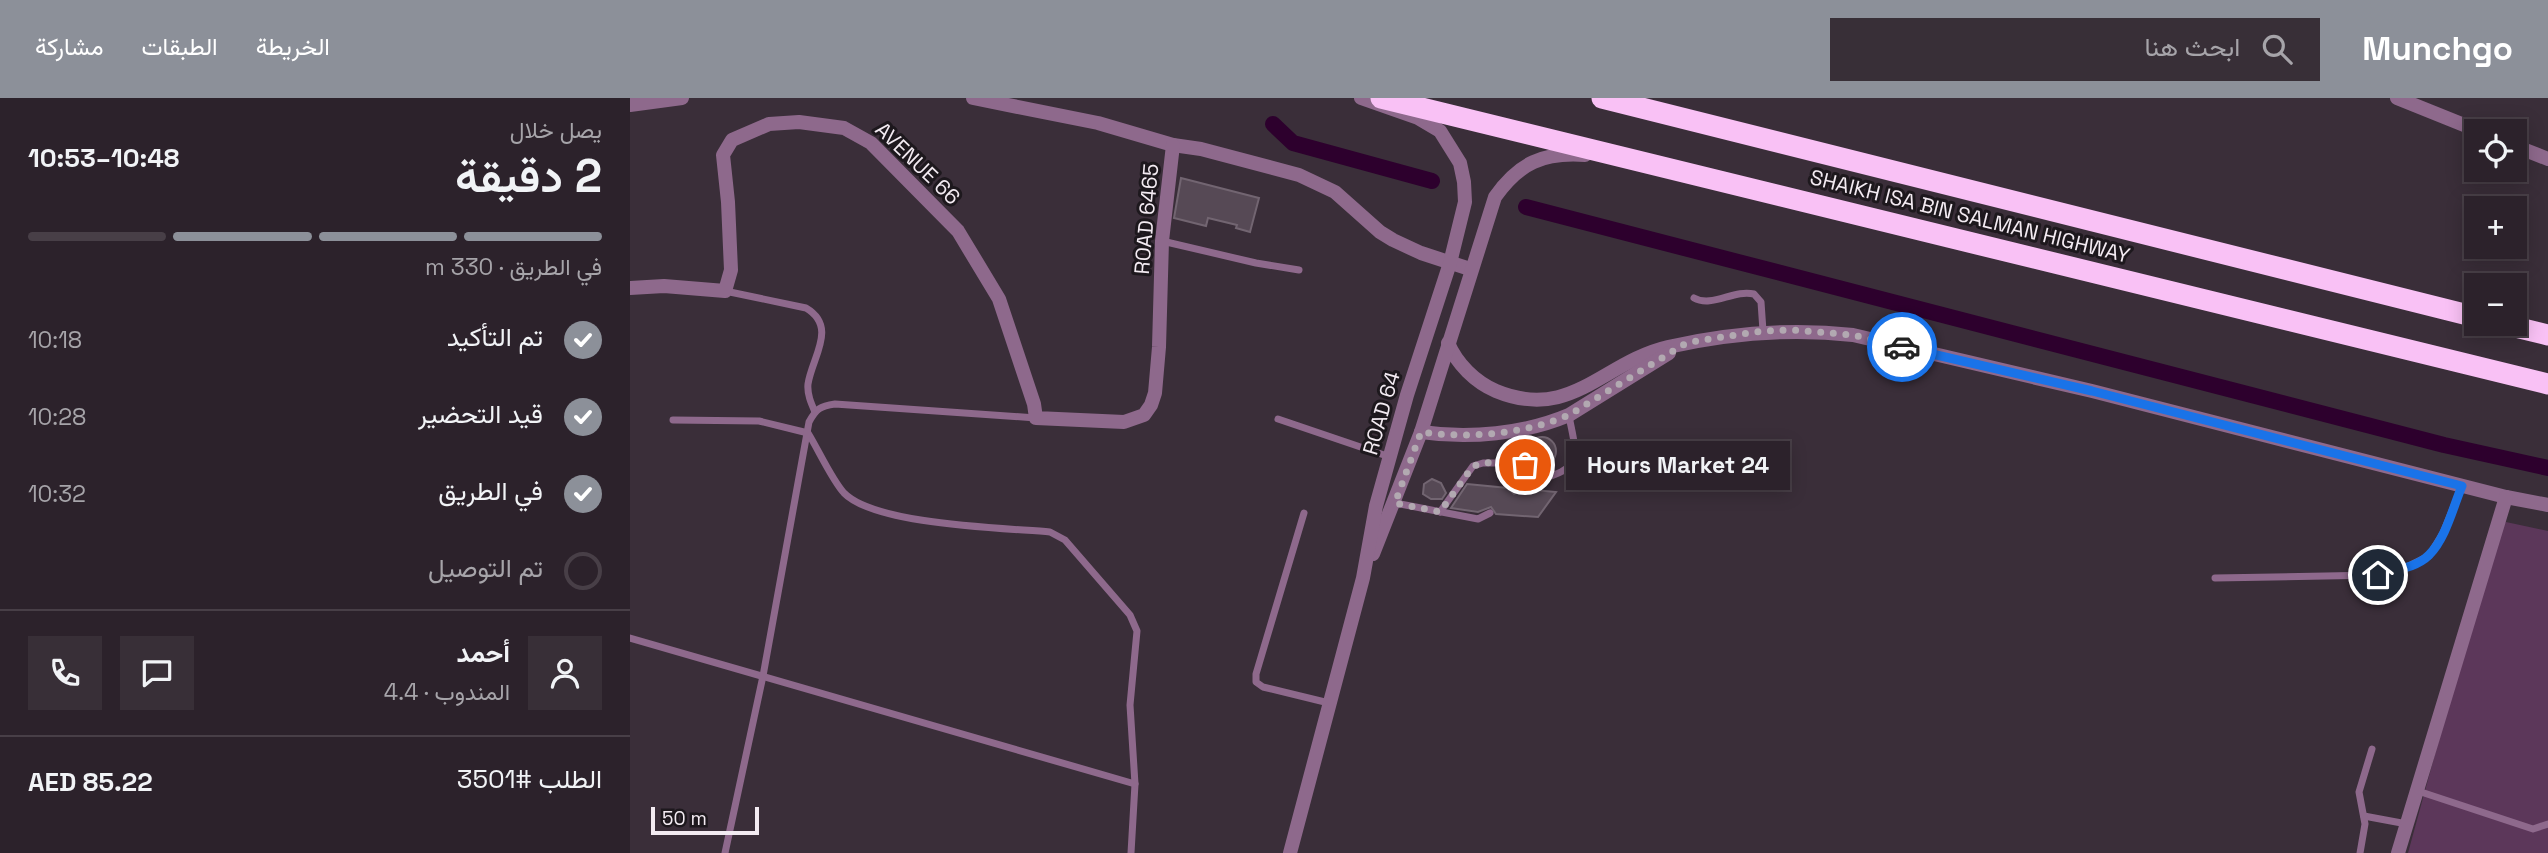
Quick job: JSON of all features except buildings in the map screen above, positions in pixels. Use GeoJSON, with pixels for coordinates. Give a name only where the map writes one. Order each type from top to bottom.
{"type":"FeatureCollection","features":[{"type":"Feature","properties":{"kind":"highway","name":"SHAIKH ISA BIN SALMAN HIGHWAY"},"geometry":{"type":"LineString","coordinates":[[1381,98],[2548,384]]}},
{"type":"Feature","properties":{"kind":"highway","name":"SHAIKH ISA BIN SALMAN HIGHWAY"},"geometry":{"type":"LineString","coordinates":[[1602,98],[2464,314]]}},
{"type":"Feature","properties":{"kind":"highway"},"geometry":{"type":"LineString","coordinates":[[2527,330],[2548,335]]}},
{"type":"Feature","properties":{"kind":"street"},"geometry":{"type":"LineString","coordinates":[[630,104],[682,98]]}},
{"type":"Feature","properties":{"kind":"street"},"geometry":{"type":"LineString","coordinates":[[973,98],[1098,123],[1173,145]]}},
{"type":"Feature","properties":{"kind":"street","name":"ROAD 64"},"geometry":{"type":"LineString","coordinates":[[1290,853],[1363,578],[1376,506],[1398,426],[1450,263],[1465,202],[1462,173],[1450,144],[1440,131],[1418,118],[1361,98]]}},
{"type":"Feature","properties":{"kind":"street"},"geometry":{"type":"LineString","coordinates":[[2397,98],[2464,125]]}},
{"type":"Feature","properties":{"kind":"street","name":"AVENUE 66"},"geometry":{"type":"LineString","coordinates":[[725,291],[731,270],[723,155],[732,140],[768,124],[799,122],[844,128],[871,143],[958,231],[999,299],[1035,411]]}},
{"type":"Feature","properties":{"kind":"street","name":"ROAD 6465"},"geometry":{"type":"LineString","coordinates":[[1035,411],[1124,422],[1144,415],[1151,405],[1155,393],[1159,347],[1163,241],[1173,145],[1201,149],[1318,182],[1335,192],[1387,236],[1421,253],[1470,270]]}},
{"type":"Feature","properties":{"kind":"street"},"geometry":{"type":"LineString","coordinates":[[2527,151],[2548,159]]}},
{"type":"Feature","properties":{"kind":"street","name":"ROAD 64"},"geometry":{"type":"LineString","coordinates":[[1363,578],[1421,432],[1494,197],[1507,180],[1523,167],[1542,158],[1563,154],[1633,159]]}},
{"type":"Feature","properties":{"kind":"street"},"geometry":{"type":"LineString","coordinates":[[630,288],[664,286],[725,291]]}},
{"type":"Feature","properties":{"kind":"street"},"geometry":{"type":"LineString","coordinates":[[1448,343],[1462,365],[1490,388],[1523,399],[1551,400],[1565,396],[1652,352],[1729,335],[1763,331],[1813,331],[1853,335],[2092,391],[2462,486],[2548,505]]}},
{"type":"Feature","properties":{"kind":"street"},"geometry":{"type":"LineString","coordinates":[[1398,426],[1421,432],[1456,435],[1529,428],[1569,415],[1683,345]]}},
{"type":"Feature","properties":{"kind":"street"},"geometry":{"type":"LineString","coordinates":[[1565,396],[1569,415]]}},
{"type":"Feature","properties":{"kind":"street"},"geometry":{"type":"LineString","coordinates":[[2401,849],[2506,497]]}},
{"type":"Feature","properties":{"kind":"lane"},"geometry":{"type":"LineString","coordinates":[[1163,241],[1256,263],[1299,270]]}},
{"type":"Feature","properties":{"kind":"lane"},"geometry":{"type":"LineString","coordinates":[[725,291],[806,308],[817,314],[822,322],[823,333],[808,386],[814,412],[763,676],[725,853]]}},
{"type":"Feature","properties":{"kind":"lane"},"geometry":{"type":"LineString","coordinates":[[1694,298],[1702,302],[1744,292],[1754,294],[1760,302],[1763,331]]}},
{"type":"Feature","properties":{"kind":"lane"},"geometry":{"type":"LineString","coordinates":[[814,412],[822,406],[835,404],[1035,411]]}},
{"type":"Feature","properties":{"kind":"lane"},"geometry":{"type":"LineString","coordinates":[[1514,488],[1532,480],[1559,475],[1571,465],[1575,449],[1569,415]]}},
{"type":"Feature","properties":{"kind":"lane"},"geometry":{"type":"LineString","coordinates":[[1278,419],[1390,457]]}},
{"type":"Feature","properties":{"kind":"lane"},"geometry":{"type":"LineString","coordinates":[[673,420],[759,421],[808,433],[844,494],[870,509],[903,518],[1050,532],[1065,540],[1130,615],[1137,631],[1130,705],[1135,784],[1131,853]]}},
{"type":"Feature","properties":{"kind":"lane"},"geometry":{"type":"LineString","coordinates":[[1440,512],[1469,469],[1478,464],[1521,463],[1528,469],[1532,480]]}},
{"type":"Feature","properties":{"kind":"lane"},"geometry":{"type":"LineString","coordinates":[[2215,578],[2378,575],[2407,567],[2428,556],[2443,533],[2462,486]]}},
{"type":"Feature","properties":{"kind":"lane"},"geometry":{"type":"LineString","coordinates":[[1395,503],[1478,519],[1490,513]]}},
{"type":"Feature","properties":{"kind":"lane"},"geometry":{"type":"LineString","coordinates":[[1304,513],[1256,674],[1256,682],[1263,687],[1330,703]]}},
{"type":"Feature","properties":{"kind":"lane"},"geometry":{"type":"LineString","coordinates":[[630,638],[1135,784]]}},
{"type":"Feature","properties":{"kind":"lane"},"geometry":{"type":"LineString","coordinates":[[2360,853],[2364,816],[2359,792],[2372,749]]}},
{"type":"Feature","properties":{"kind":"lane"},"geometry":{"type":"LineString","coordinates":[[2418,791],[2533,829],[2548,824]]}},
{"type":"Feature","properties":{"kind":"lane"},"geometry":{"type":"LineString","coordinates":[[2364,816],[2407,825]]}},
{"type":"Feature","properties":{"kind":"shaded area"},"geometry":{"type":"Polygon","coordinates":[[[2506,522],[2548,531],[2548,853],[2408,853],[2497,527],[2506,522]]]}},
{"type":"Feature","properties":{"kind":"waterway"},"geometry":{"type":"LineString","coordinates":[[1273,124],[1293,143],[1432,181]]}},
{"type":"Feature","properties":{"kind":"waterway"},"geometry":{"type":"LineString","coordinates":[[1526,207],[2444,445],[2548,468]]}},
{"type":"Feature","properties":{"kind":"way so far"},"geometry":{"type":"LineString","coordinates":[[1525,465],[1517,461],[1473,466],[1440,512],[1395,503],[1421,432],[1456,435],[1505,432],[1555,421],[1683,345],[1729,335],[1793,330],[1853,335],[1902,347]]}},
{"type":"Feature","properties":{"kind":"place","name":"24 Hours Market"},"geometry":{"type":"Point","coordinates":[1525,465]}},
{"type":"Feature","properties":{"kind":"route"},"geometry":{"type":"LineString","coordinates":[[1902,347],[2092,391],[2462,486],[2443,533],[2428,556],[2407,567],[2378,575]]}}]}
